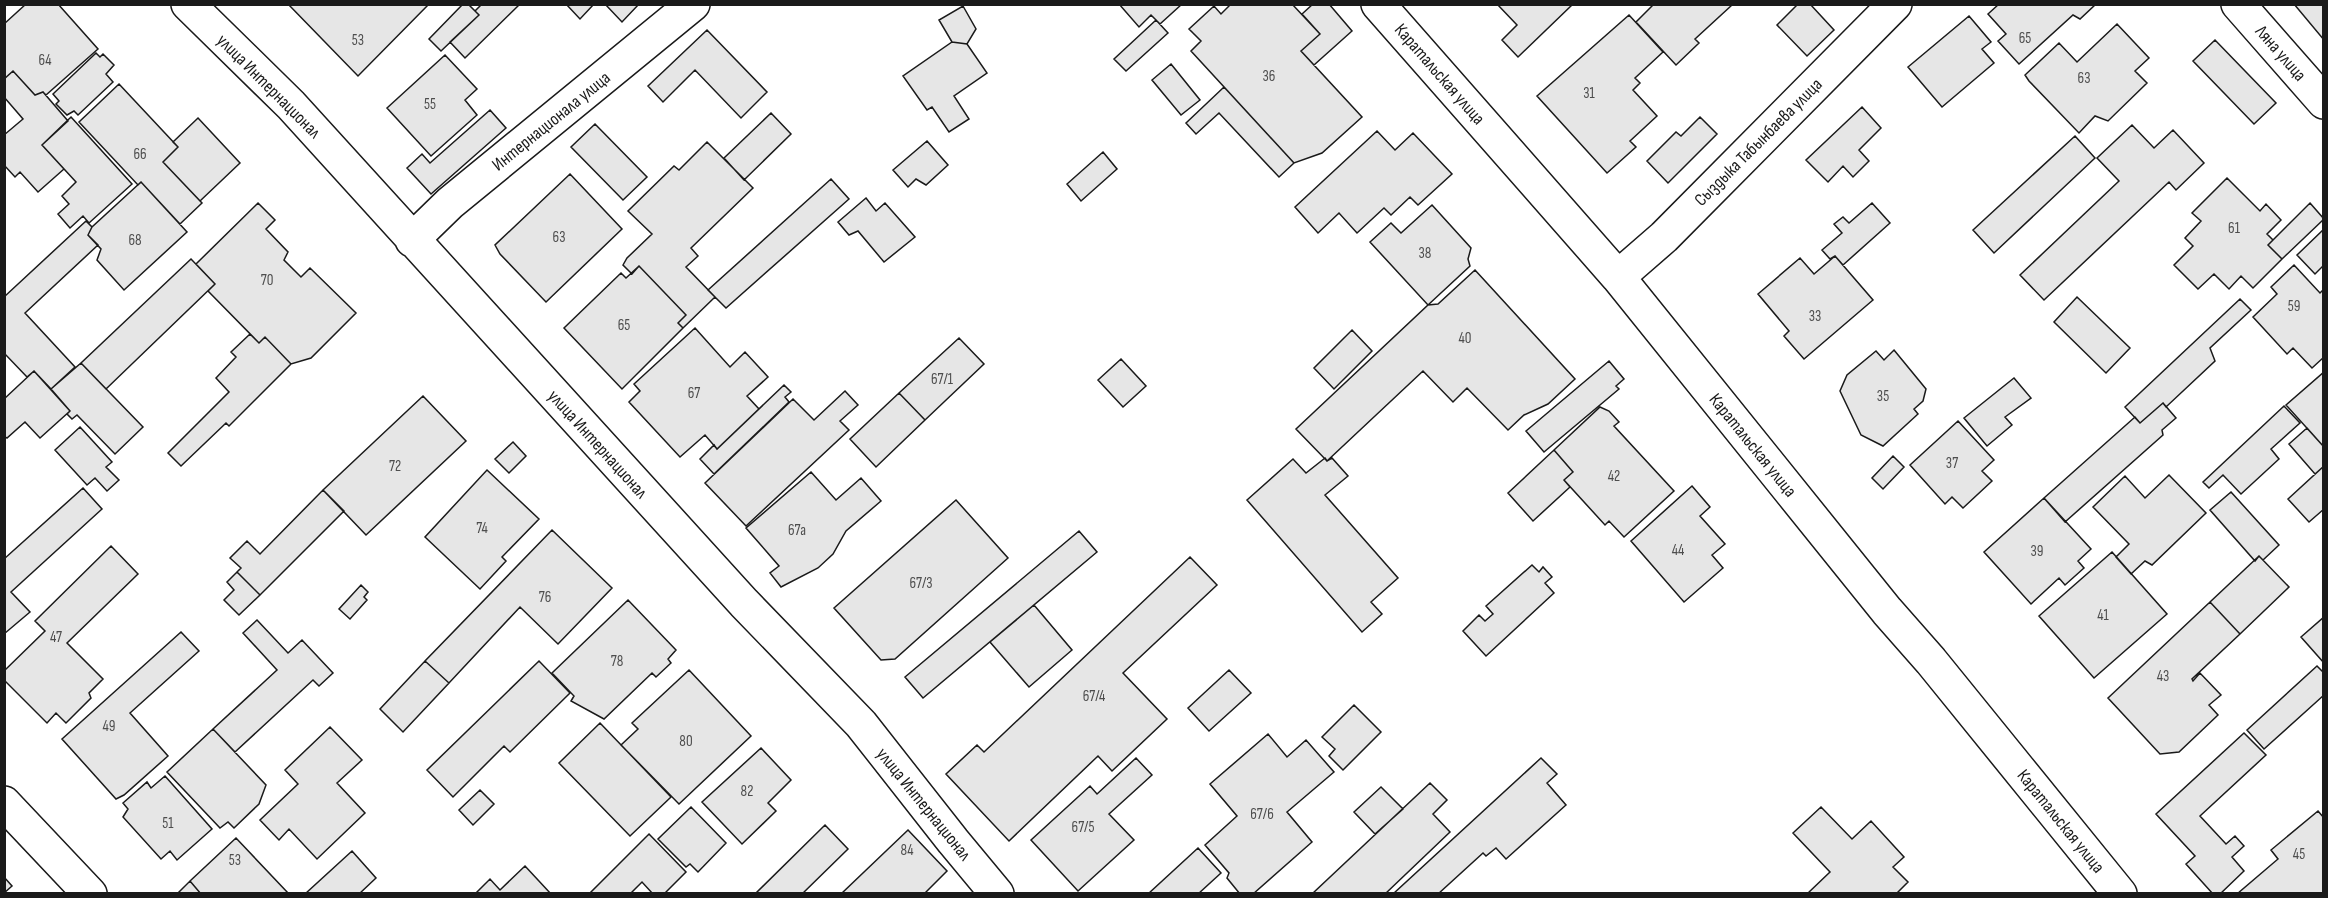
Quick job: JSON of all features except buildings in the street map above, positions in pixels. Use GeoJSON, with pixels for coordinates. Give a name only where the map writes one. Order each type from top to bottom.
{"type":"FeatureCollection","features":[{"type":"Feature","properties":{"kind":"street","name":"улица Интернационал"},"geometry":{"type":"LineString","coordinates":[[188,4],[291,105],[744,603],[861,724],[953,842],[997,894]]}},
{"type":"Feature","properties":{"kind":"street","name":"Интернационала улица"},"geometry":{"type":"LineString","coordinates":[[412,240],[450,203],[693,4]]}},
{"type":"Feature","properties":{"kind":"street","name":"Каратальская улица"},"geometry":{"type":"LineString","coordinates":[[1378,4],[1618,277],[1887,611],[1931,661],[2120,894]]}},
{"type":"Feature","properties":{"kind":"street","name":"Сыздыка Табынбаева улица"},"geometry":{"type":"LineString","coordinates":[[1618,277],[1664,237],[1895,4]]}},
{"type":"Feature","properties":{"kind":"street","name":"Ляна улица"},"geometry":{"type":"LineString","coordinates":[[2238,4],[2324,102]]}},
{"type":"Feature","properties":{"kind":"street"},"geometry":{"type":"LineString","coordinates":[[4,803],[90,894]]}}]}
